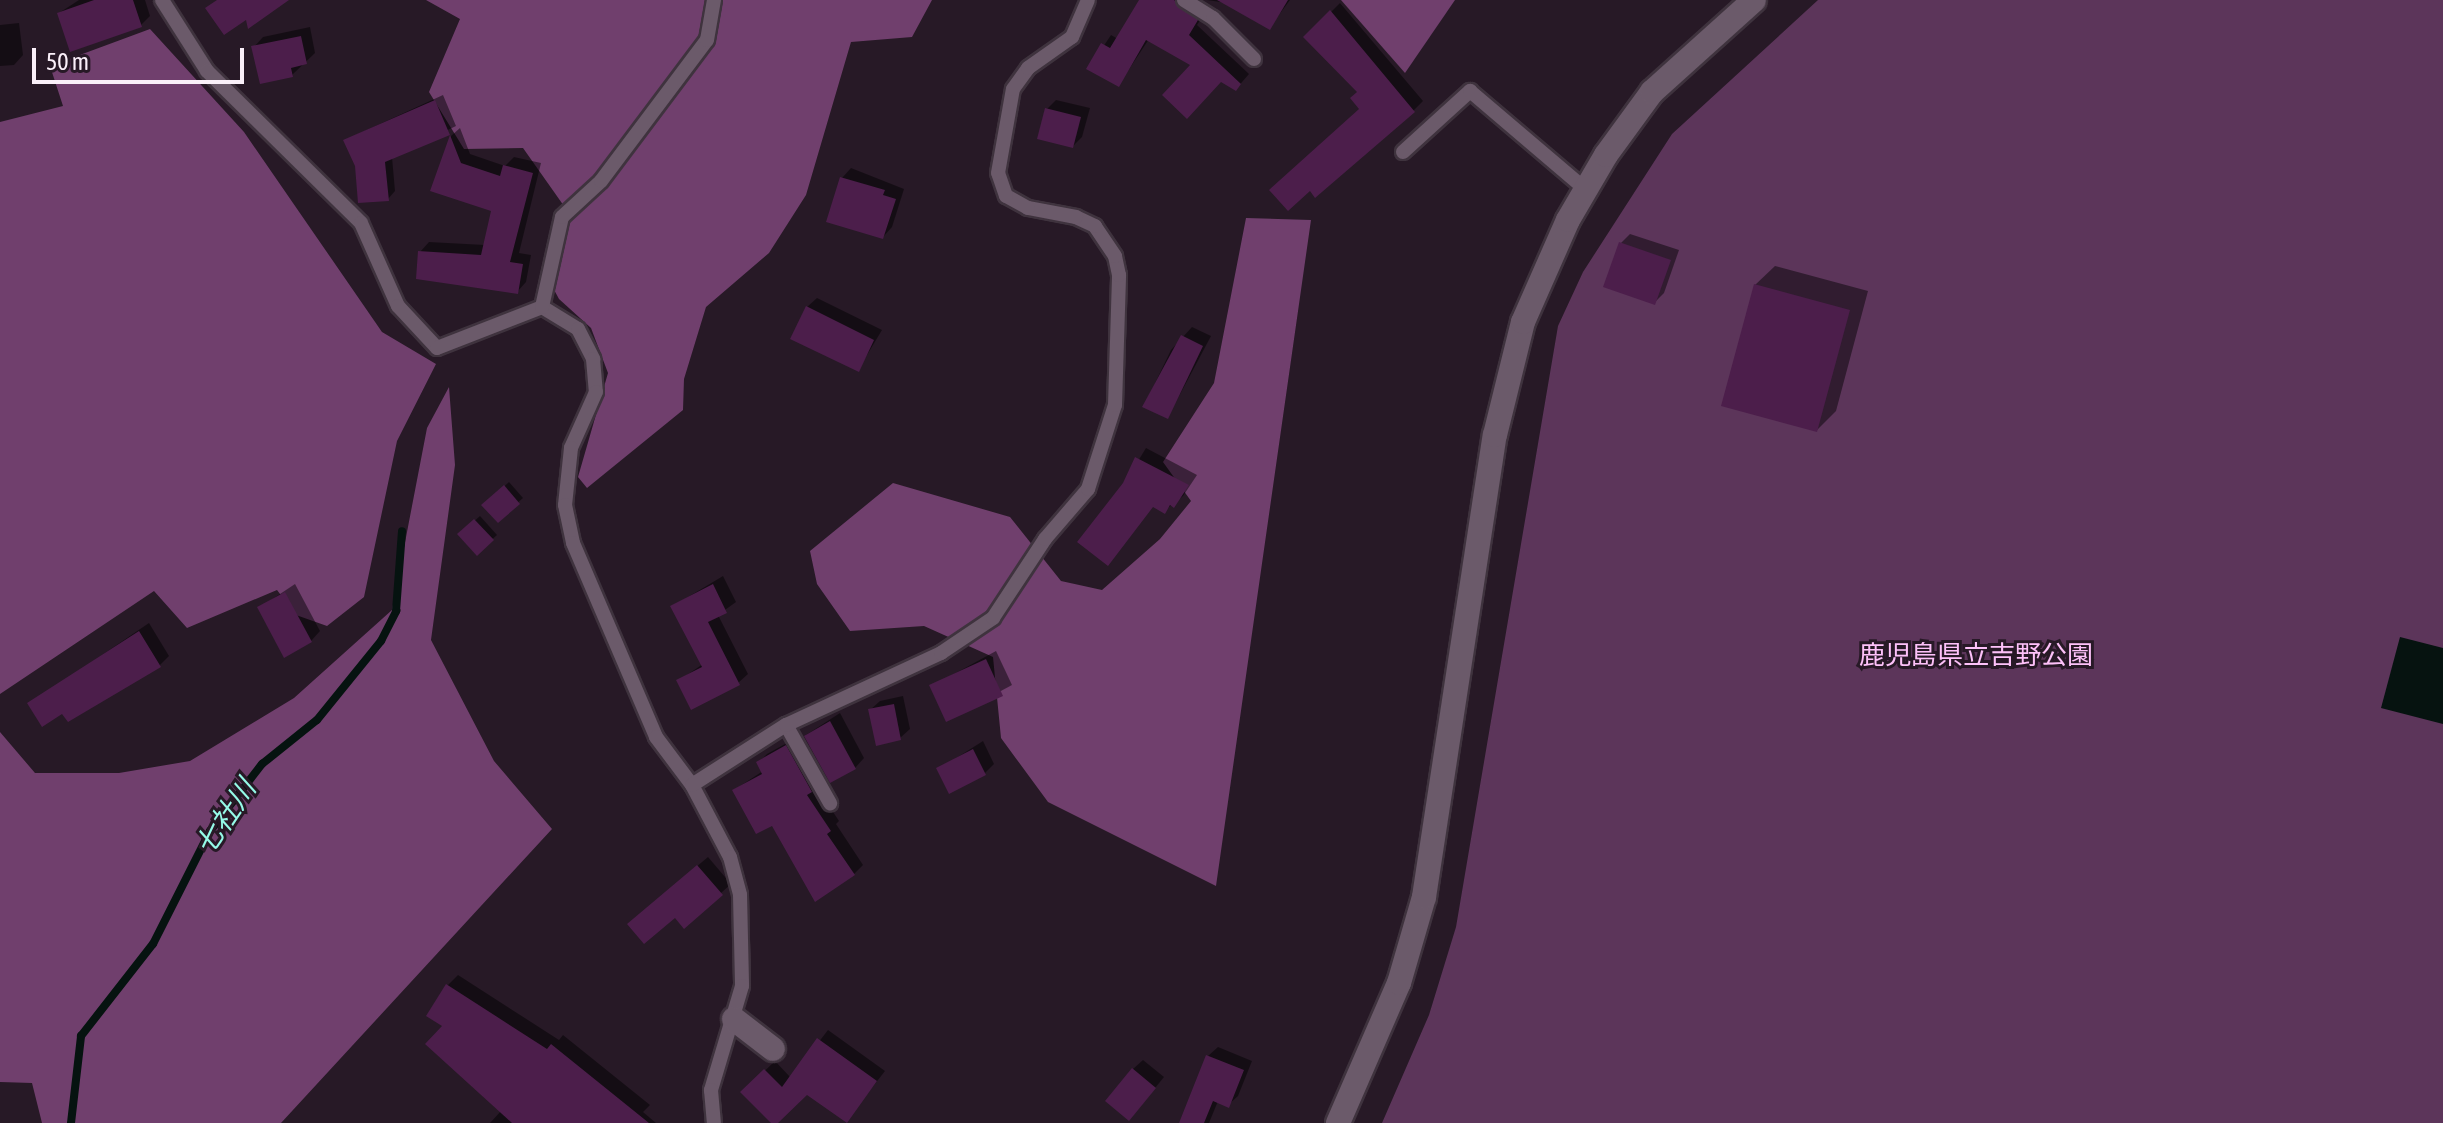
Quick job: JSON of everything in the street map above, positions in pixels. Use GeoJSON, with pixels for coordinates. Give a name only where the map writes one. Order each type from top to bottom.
{"type":"FeatureCollection","features":[{"type":"Feature","properties":{"kind":"street"},"geometry":{"type":"LineString","coordinates":[[1338,1123],[1399,983],[1424,897],[1495,435],[1523,322],[1585,189],[1652,92],[1754,0]]}},
{"type":"Feature","properties":{"kind":"street"},"geometry":{"type":"LineString","coordinates":[[734,1019],[773,1049]]}},
{"type":"Feature","properties":{"kind":"lane"},"geometry":{"type":"LineString","coordinates":[[162,0],[207,71],[361,223],[398,306],[437,348],[542,307]]}},
{"type":"Feature","properties":{"kind":"lane"},"geometry":{"type":"LineString","coordinates":[[542,307],[562,217],[601,181],[707,40],[714,0]]}},
{"type":"Feature","properties":{"kind":"lane"},"geometry":{"type":"LineString","coordinates":[[692,785],[786,725],[941,653],[993,618],[1045,539],[1088,489],[1115,405],[1119,275],[1115,256],[1095,226],[1076,217],[1028,208],[1006,196],[998,173],[1013,89],[1028,68],[1072,37],[1088,0]]}},
{"type":"Feature","properties":{"kind":"lane"},"geometry":{"type":"LineString","coordinates":[[1184,0],[1213,18],[1254,59]]}},
{"type":"Feature","properties":{"kind":"lane"},"geometry":{"type":"LineString","coordinates":[[1403,152],[1470,91],[1585,189]]}},
{"type":"Feature","properties":{"kind":"lane"},"geometry":{"type":"LineString","coordinates":[[542,307],[578,329],[593,359],[596,392],[571,448],[565,505],[573,543],[656,737],[692,785],[730,857],[740,895],[742,986],[711,1090],[714,1123]]}},
{"type":"Feature","properties":{"kind":"lane"},"geometry":{"type":"LineString","coordinates":[[786,725],[830,803]]}},
{"type":"Feature","properties":{"kind":"green space","name":"鹿児島県立吉野公園"},"geometry":{"type":"Polygon","coordinates":[[[1818,0],[2443,0],[2443,1123],[1382,1123],[1429,1015],[1456,927],[1558,326],[1583,272],[1672,134],[1818,0]]]}},
{"type":"Feature","properties":{"kind":"shaded area"},"geometry":{"type":"Polygon","coordinates":[[[426,0],[932,0],[912,37],[851,42],[806,195],[769,253],[706,307],[684,379],[683,410],[587,488],[578,477],[608,373],[591,328],[559,299],[552,286],[571,216],[523,148],[464,149],[429,92],[460,19],[426,0]]]}},
{"type":"Feature","properties":{"kind":"shaded area"},"geometry":{"type":"Polygon","coordinates":[[[1341,0],[1455,0],[1405,73],[1341,0]]]}},
{"type":"Feature","properties":{"kind":"shaded area"},"geometry":{"type":"Polygon","coordinates":[[[150,29],[244,132],[382,332],[436,364],[397,441],[364,597],[327,626],[296,615],[277,590],[187,628],[154,591],[0,694],[0,122],[63,106],[50,66],[150,29]]]}},
{"type":"Feature","properties":{"kind":"shaded area"},"geometry":{"type":"Polygon","coordinates":[[[1246,218],[1311,220],[1216,886],[1048,802],[1001,738],[993,657],[924,626],[850,631],[817,584],[810,551],[893,483],[1010,517],[1061,581],[1102,590],[1160,539],[1191,501],[1163,462],[1214,383],[1246,218]]]}},
{"type":"Feature","properties":{"kind":"shaded area"},"geometry":{"type":"Polygon","coordinates":[[[449,387],[455,465],[431,640],[494,761],[552,829],[281,1123],[42,1123],[32,1083],[0,1082],[0,732],[35,773],[119,773],[190,761],[294,698],[392,610],[427,428],[449,387]]]}},
{"type":"Feature","properties":{"kind":"shaded area"},"geometry":{"type":"Polygon","coordinates":[[[2400,637],[2443,648],[2443,724],[2381,708],[2400,637]]]}},
{"type":"Feature","properties":{"kind":"building"},"geometry":{"type":"Polygon","coordinates":[[[94,0],[133,0],[142,27],[70,52],[57,13],[94,0]]]}},
{"type":"Feature","properties":{"kind":"building"},"geometry":{"type":"Polygon","coordinates":[[[217,0],[289,0],[248,29],[246,20],[224,35],[205,8],[217,0]]]}},
{"type":"Feature","properties":{"kind":"building"},"geometry":{"type":"Polygon","coordinates":[[[1139,0],[1174,0],[1198,20],[1189,35],[1241,84],[1236,91],[1221,82],[1187,119],[1162,95],[1190,65],[1146,40],[1119,87],[1086,69],[1101,43],[1110,48],[1139,0]]]}},
{"type":"Feature","properties":{"kind":"building"},"geometry":{"type":"Polygon","coordinates":[[[1217,0],[1288,0],[1270,30],[1217,0]]]}},
{"type":"Feature","properties":{"kind":"building"},"geometry":{"type":"Polygon","coordinates":[[[1330,10],[1415,112],[1315,198],[1310,191],[1288,211],[1269,190],[1359,109],[1350,98],[1357,92],[1303,37],[1330,10]]]}},
{"type":"Feature","properties":{"kind":"building"},"geometry":{"type":"Polygon","coordinates":[[[301,36],[307,64],[291,68],[293,77],[260,84],[251,46],[301,36]]]}},
{"type":"Feature","properties":{"kind":"building"},"geometry":{"type":"Polygon","coordinates":[[[435,100],[450,135],[385,162],[389,201],[358,203],[355,166],[343,140],[435,100]]]}},
{"type":"Feature","properties":{"kind":"building"},"geometry":{"type":"Polygon","coordinates":[[[1045,108],[1081,117],[1073,148],[1037,139],[1045,108]]]}},
{"type":"Feature","properties":{"kind":"building"},"geometry":{"type":"Polygon","coordinates":[[[450,135],[461,163],[500,176],[503,165],[533,173],[510,262],[523,264],[518,294],[416,279],[418,251],[481,255],[491,211],[430,191],[450,135]]]}},
{"type":"Feature","properties":{"kind":"building"},"geometry":{"type":"Polygon","coordinates":[[[840,177],[885,190],[883,195],[896,199],[883,239],[826,222],[840,177]]]}},
{"type":"Feature","properties":{"kind":"building"},"geometry":{"type":"Polygon","coordinates":[[[1619,242],[1671,260],[1655,305],[1603,287],[1619,242]]]}},
{"type":"Feature","properties":{"kind":"building"},"geometry":{"type":"Polygon","coordinates":[[[1754,284],[1850,310],[1817,432],[1721,406],[1754,284]]]}},
{"type":"Feature","properties":{"kind":"building"},"geometry":{"type":"Polygon","coordinates":[[[806,306],[874,340],[859,372],[790,339],[806,306]]]}},
{"type":"Feature","properties":{"kind":"building"},"geometry":{"type":"Polygon","coordinates":[[[1181,335],[1203,346],[1168,419],[1142,407],[1181,335]]]}},
{"type":"Feature","properties":{"kind":"building"},"geometry":{"type":"Polygon","coordinates":[[[1135,457],[1189,485],[1174,508],[1170,505],[1165,514],[1153,507],[1108,566],[1077,542],[1123,483],[1135,457]]]}},
{"type":"Feature","properties":{"kind":"building"},"geometry":{"type":"Polygon","coordinates":[[[504,485],[520,504],[498,523],[481,505],[504,485]]]}},
{"type":"Feature","properties":{"kind":"building"},"geometry":{"type":"Polygon","coordinates":[[[474,519],[494,540],[477,556],[457,534],[474,519]]]}},
{"type":"Feature","properties":{"kind":"building"},"geometry":{"type":"Polygon","coordinates":[[[713,584],[727,613],[708,622],[740,685],[691,710],[676,680],[702,667],[670,606],[713,584]]]}},
{"type":"Feature","properties":{"kind":"building"},"geometry":{"type":"Polygon","coordinates":[[[285,592],[312,642],[284,658],[257,607],[285,592]]]}},
{"type":"Feature","properties":{"kind":"building"},"geometry":{"type":"Polygon","coordinates":[[[139,631],[161,667],[68,722],[62,714],[42,727],[27,703],[139,631]]]}},
{"type":"Feature","properties":{"kind":"building"},"geometry":{"type":"Polygon","coordinates":[[[986,659],[1003,696],[946,722],[929,685],[986,659]]]}},
{"type":"Feature","properties":{"kind":"building"},"geometry":{"type":"Polygon","coordinates":[[[894,704],[901,740],[876,746],[868,709],[894,704]]]}},
{"type":"Feature","properties":{"kind":"building"},"geometry":{"type":"Polygon","coordinates":[[[830,721],[856,769],[830,783],[804,736],[830,721]]]}},
{"type":"Feature","properties":{"kind":"building"},"geometry":{"type":"Polygon","coordinates":[[[786,745],[812,792],[807,795],[831,831],[827,834],[855,875],[815,902],[772,826],[756,834],[732,790],[762,774],[756,762],[786,745]]]}},
{"type":"Feature","properties":{"kind":"building"},"geometry":{"type":"Polygon","coordinates":[[[973,749],[986,775],[949,794],[936,768],[973,749]]]}},
{"type":"Feature","properties":{"kind":"building"},"geometry":{"type":"Polygon","coordinates":[[[697,865],[723,895],[684,929],[675,918],[644,944],[627,924],[697,865]]]}},
{"type":"Feature","properties":{"kind":"building"},"geometry":{"type":"Polygon","coordinates":[[[446,984],[547,1049],[551,1044],[649,1123],[512,1123],[425,1044],[442,1026],[426,1016],[446,984]]]}},
{"type":"Feature","properties":{"kind":"building"},"geometry":{"type":"Polygon","coordinates":[[[817,1038],[877,1081],[847,1123],[807,1095],[778,1123],[771,1123],[740,1092],[764,1069],[782,1087],[817,1038]]]}},
{"type":"Feature","properties":{"kind":"building"},"geometry":{"type":"Polygon","coordinates":[[[1206,1055],[1244,1070],[1229,1108],[1213,1101],[1204,1123],[1179,1123],[1206,1055]]]}},
{"type":"Feature","properties":{"kind":"building"},"geometry":{"type":"Polygon","coordinates":[[[1132,1068],[1156,1088],[1129,1121],[1105,1101],[1132,1068]]]}},
{"type":"Feature","properties":{"kind":"waterway","name":"七社川"},"geometry":{"type":"LineString","coordinates":[[71,1123],[81,1036],[153,944],[210,831],[262,764],[317,720],[381,641],[396,611],[402,531]]}}]}
